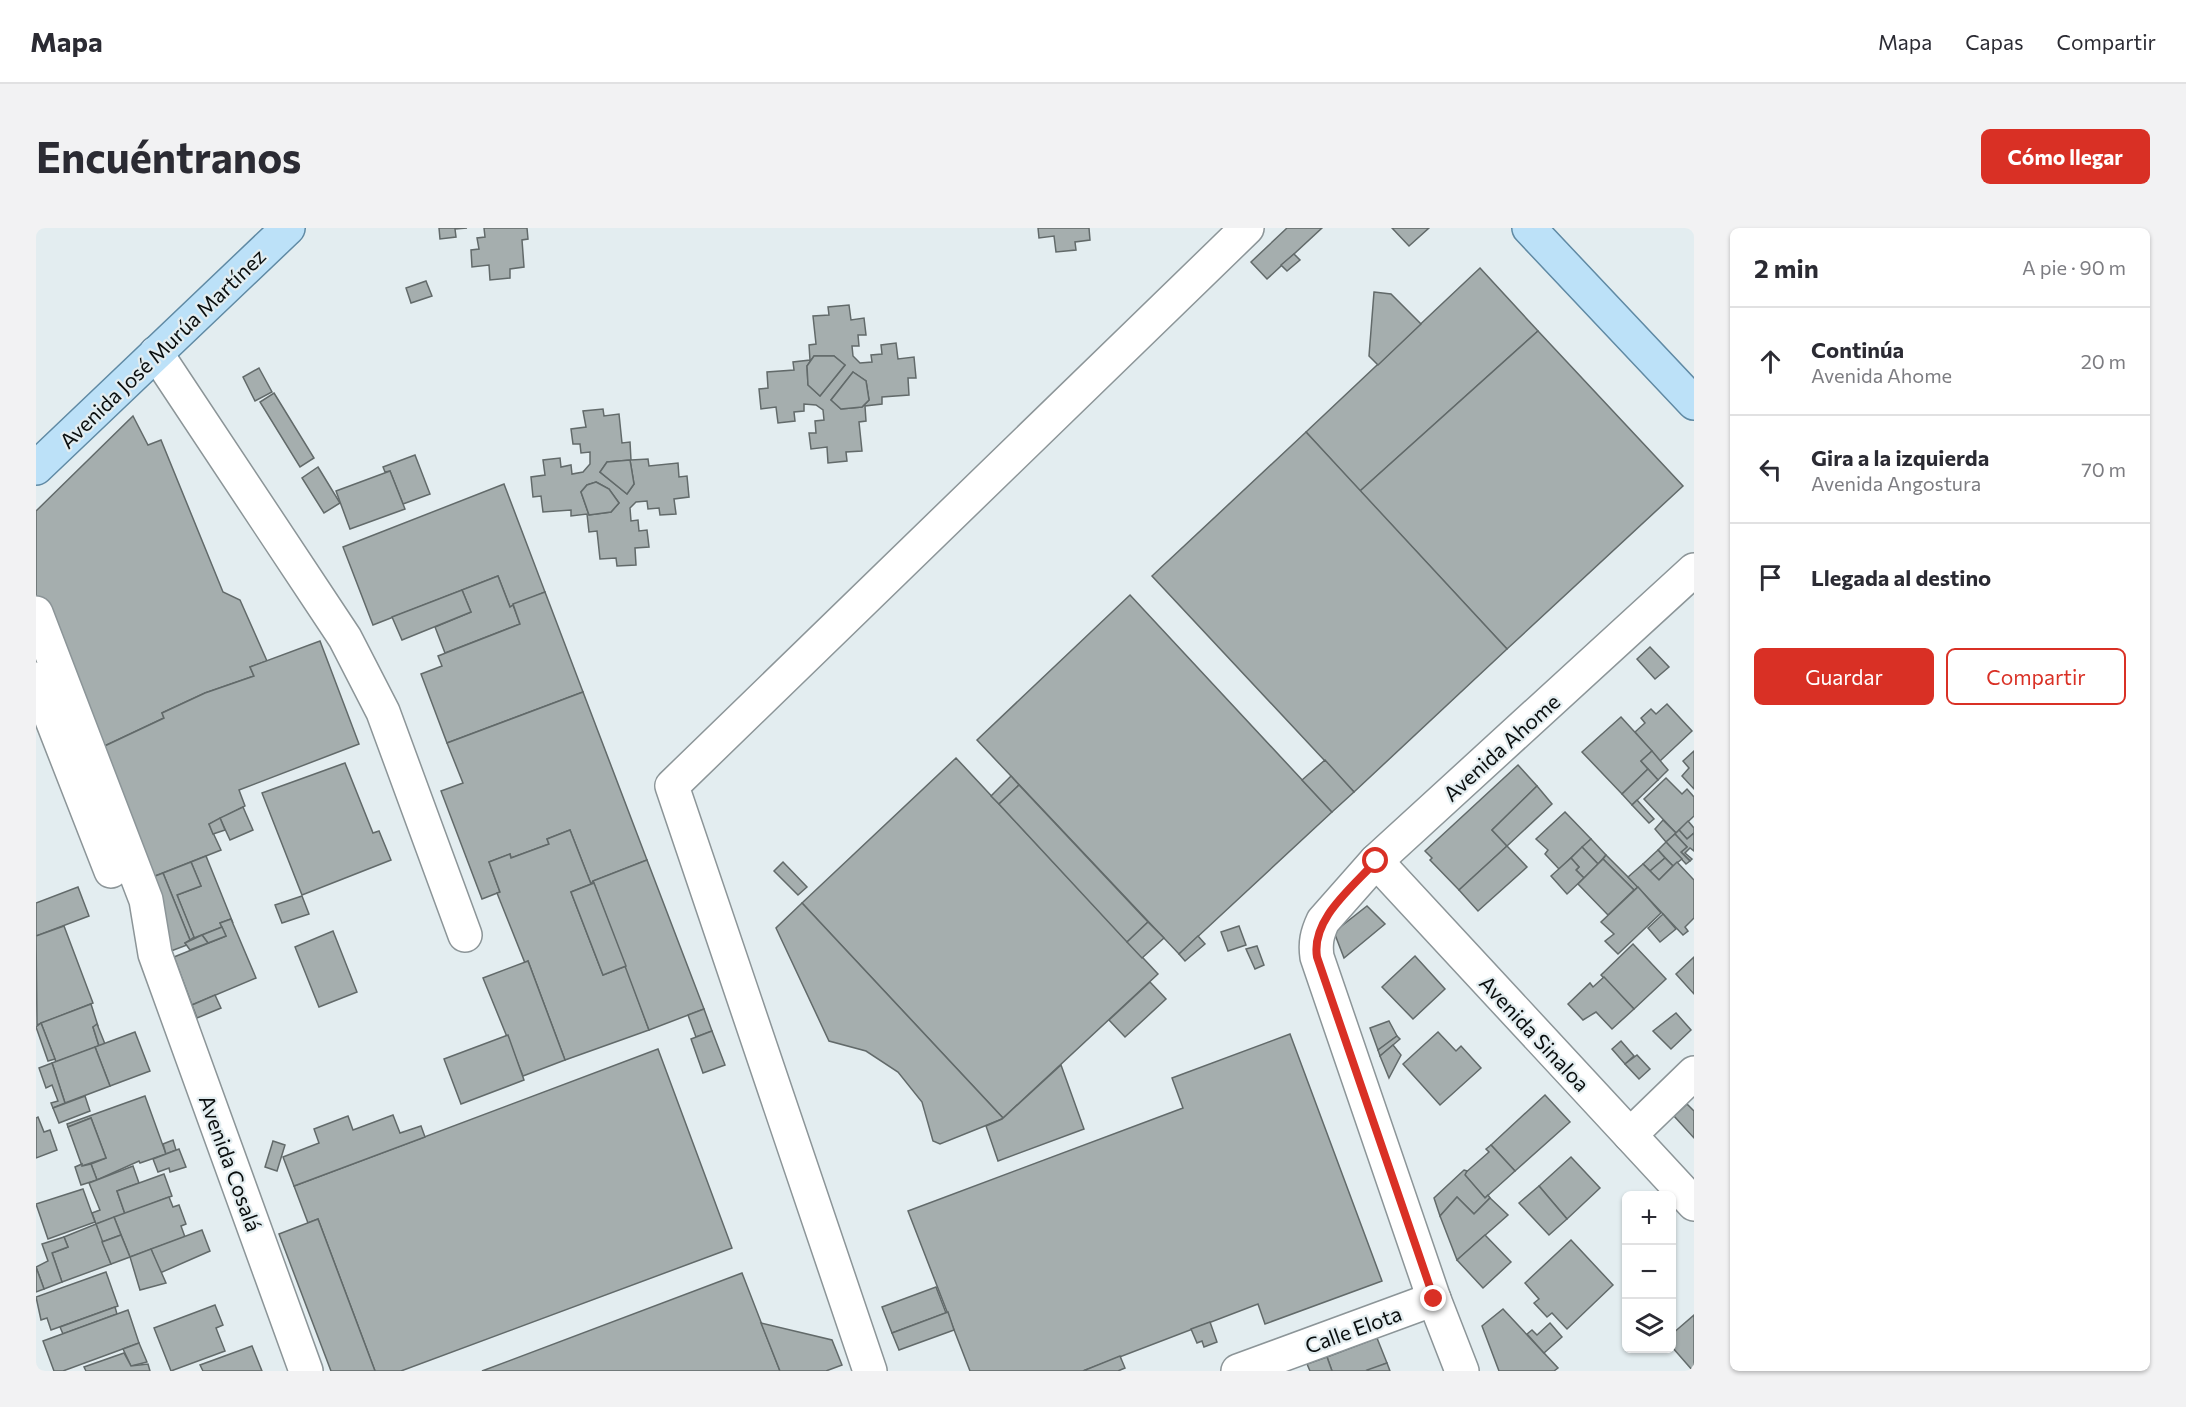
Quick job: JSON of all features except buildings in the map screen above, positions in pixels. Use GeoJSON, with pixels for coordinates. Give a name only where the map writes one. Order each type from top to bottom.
{"type":"FeatureCollection","features":[{"type":"Feature","properties":{"kind":"main road","name":"Avenida José Murúa Martínez"},"geometry":{"type":"LineString","coordinates":[[36,468],[288,228]]}},
{"type":"Feature","properties":{"kind":"main road"},"geometry":{"type":"LineString","coordinates":[[1529,228],[1694,403]]}},
{"type":"Feature","properties":{"kind":"street"},"geometry":{"type":"LineString","coordinates":[[870,1371],[672,786],[1236,238]]}},
{"type":"Feature","properties":{"kind":"street"},"geometry":{"type":"LineString","coordinates":[[156,353],[345,638],[383,712],[465,935]]}},
{"type":"Feature","properties":{"kind":"street","name":"Avenida Ahome"},"geometry":{"type":"LineString","coordinates":[[1434,1299],[1317,957],[1315,944],[1318,932],[1323,921],[1376,861],[1694,570]]}},
{"type":"Feature","properties":{"kind":"street","name":"Avenida Cosalá"},"geometry":{"type":"LineString","coordinates":[[36,613],[146,900],[156,954],[306,1371]]}},
{"type":"Feature","properties":{"kind":"street","name":"Avenida Cosalá"},"geometry":{"type":"LineString","coordinates":[[36,679],[125,909],[156,954]]}},
{"type":"Feature","properties":{"kind":"street","name":"Avenida Sinaloa"},"geometry":{"type":"LineString","coordinates":[[1376,861],[1694,1204]]}},
{"type":"Feature","properties":{"kind":"street"},"geometry":{"type":"LineString","coordinates":[[1630,1136],[1694,1073]]}},
{"type":"Feature","properties":{"kind":"street"},"geometry":{"type":"LineString","coordinates":[[1434,1299],[1462,1371]]}},
{"type":"Feature","properties":{"kind":"street","name":"Calle Elota"},"geometry":{"type":"LineString","coordinates":[[1238,1371],[1434,1299]]}},
{"type":"Feature","properties":{"kind":"route"},"geometry":{"type":"LineString","coordinates":[[1376,861],[1323,921],[1315,944],[1317,957],[1434,1299]]}}]}
